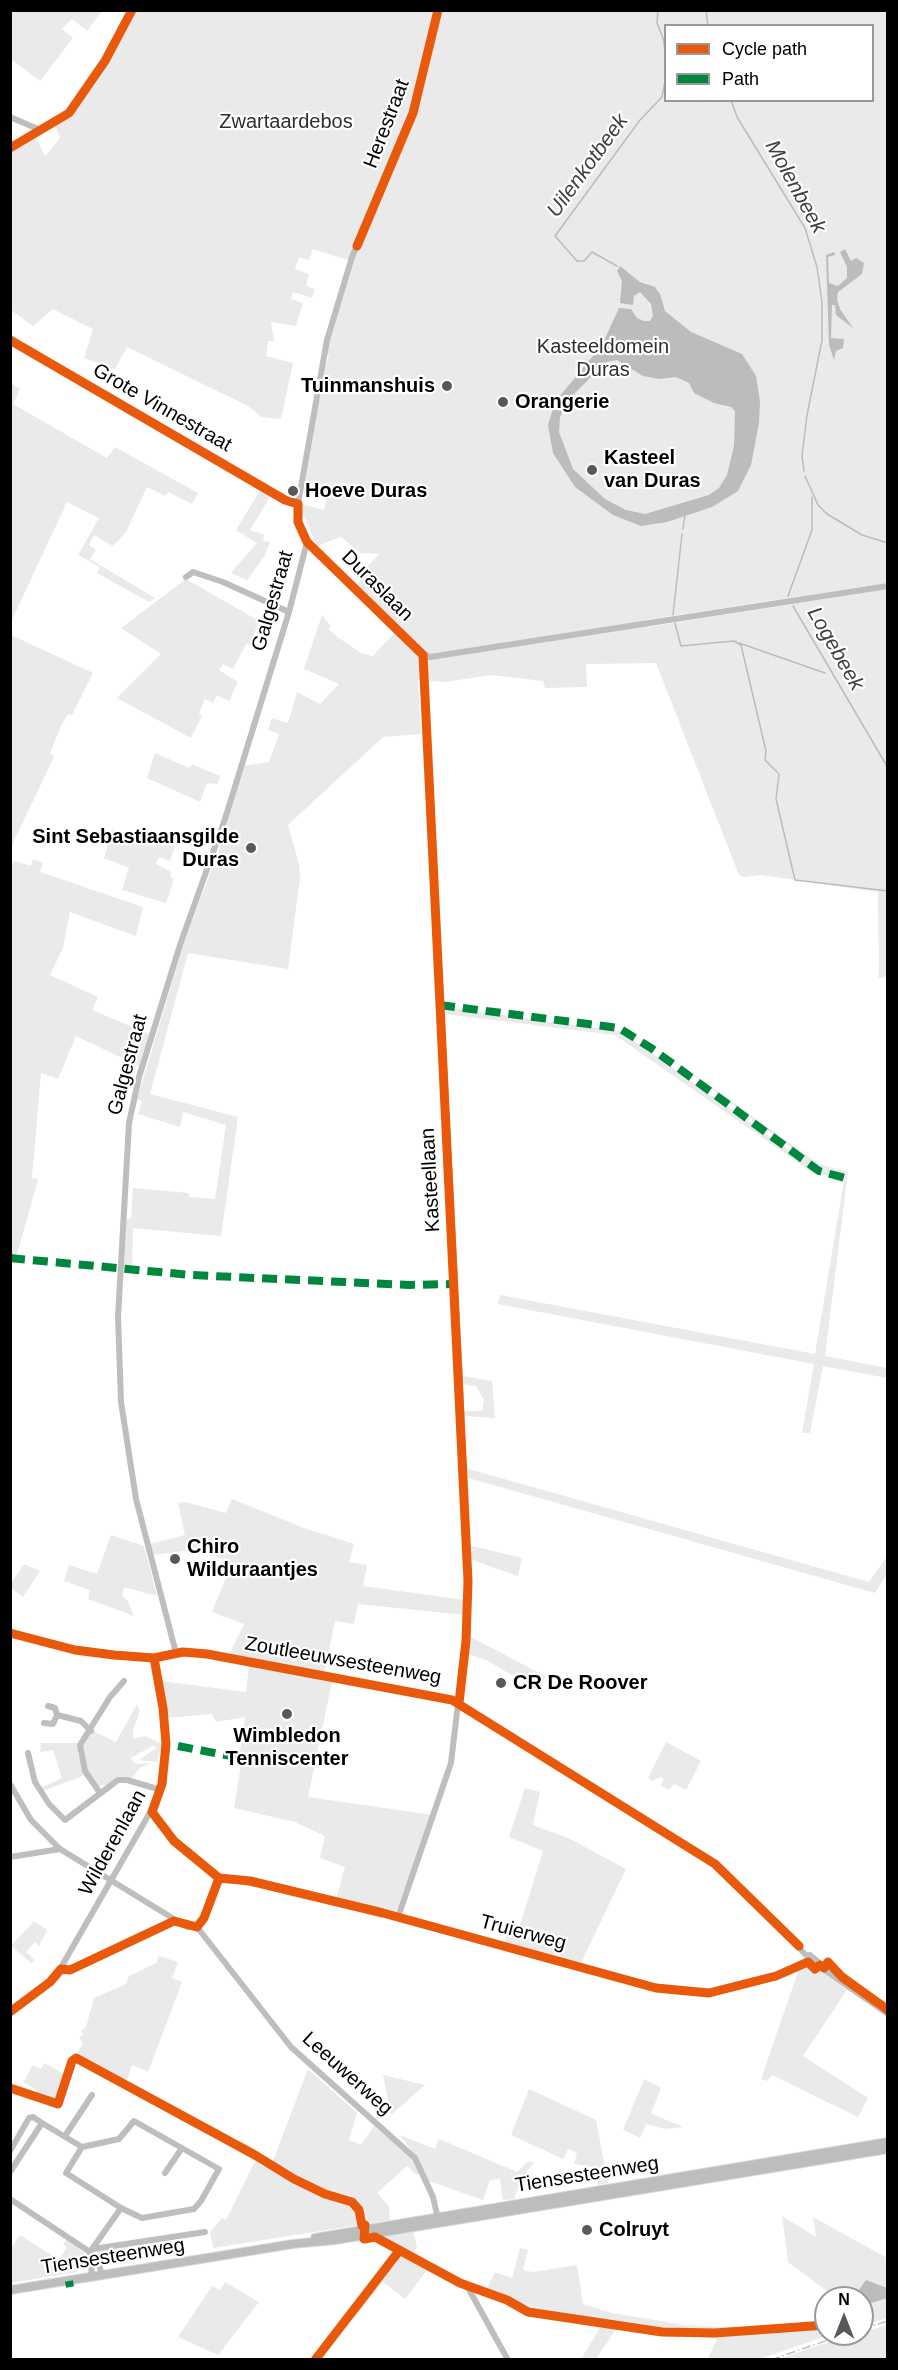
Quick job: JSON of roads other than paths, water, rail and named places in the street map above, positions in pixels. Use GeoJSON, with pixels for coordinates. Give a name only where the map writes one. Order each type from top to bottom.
{"type":"FeatureCollection","features":[{"type":"Feature","properties":{"kind":"main road","name":"Tiensesteenweg"},"geometry":{"type":"LineString","coordinates":[[438,2220],[888,2142]]}},
{"type":"Feature","properties":{"kind":"main road","name":"Tiensesteenweg"},"geometry":{"type":"LineString","coordinates":[[10,2290],[888,2148]]}},
{"type":"Feature","properties":{"kind":"street"},"geometry":{"type":"LineString","coordinates":[[10,148],[38,129],[58,121],[69,113],[105,61],[132,10]]}},
{"type":"Feature","properties":{"kind":"street","name":"Herestraat"},"geometry":{"type":"LineString","coordinates":[[298,504],[323,360],[336,307],[352,257],[413,113],[438,10]]}},
{"type":"Feature","properties":{"kind":"street"},"geometry":{"type":"LineString","coordinates":[[10,117],[38,129]]}},
{"type":"Feature","properties":{"kind":"street","name":"Grote Vinnestraat"},"geometry":{"type":"LineString","coordinates":[[10,340],[285,500],[298,504]]}},
{"type":"Feature","properties":{"kind":"street","name":"Galgestraat"},"geometry":{"type":"LineString","coordinates":[[176,1653],[135,1491],[121,1402],[118,1317],[129,1123],[139,1077],[168,984],[225,819],[289,612],[307,542],[298,522],[298,504]]}},
{"type":"Feature","properties":{"kind":"street","name":"Duraslaan"},"geometry":{"type":"LineString","coordinates":[[307,542],[423,655]]}},
{"type":"Feature","properties":{"kind":"street"},"geometry":{"type":"LineString","coordinates":[[186,577],[193,572],[223,582],[289,612]]}},
{"type":"Feature","properties":{"kind":"street"},"geometry":{"type":"LineString","coordinates":[[423,655],[438,656],[888,586]]}},
{"type":"Feature","properties":{"kind":"street","name":"Kasteellaan"},"geometry":{"type":"LineString","coordinates":[[398,1917],[449,1771],[466,1641],[468,1581],[423,655]]}},
{"type":"Feature","properties":{"kind":"street","name":"Zoutleeuwsesteenweg"},"geometry":{"type":"LineString","coordinates":[[10,1633],[75,1650],[154,1658],[176,1653],[207,1654],[330,1678],[426,1693],[459,1703],[715,1864],[805,1952],[841,1982],[888,2014]]}},
{"type":"Feature","properties":{"kind":"street","name":"Wilderenlaan"},"geometry":{"type":"LineString","coordinates":[[10,2012],[50,1982],[61,1969],[152,1812],[161,1790],[166,1761],[165,1728],[154,1658]]}},
{"type":"Feature","properties":{"kind":"street"},"geometry":{"type":"LineString","coordinates":[[100,1793],[85,1771],[80,1754],[81,1742],[91,1731],[110,1697],[124,1681]]}},
{"type":"Feature","properties":{"kind":"street"},"geometry":{"type":"LineString","coordinates":[[44,1723],[53,1724],[57,1715],[55,1708],[48,1706]]}},
{"type":"Feature","properties":{"kind":"street"},"geometry":{"type":"LineString","coordinates":[[57,1715],[81,1720],[91,1731]]}},
{"type":"Feature","properties":{"kind":"street"},"geometry":{"type":"LineString","coordinates":[[28,1753],[35,1782],[49,1804],[65,1820],[122,1779],[161,1790]]}},
{"type":"Feature","properties":{"kind":"street"},"geometry":{"type":"LineString","coordinates":[[10,1784],[31,1820],[60,1849],[174,1921],[197,1928],[204,1918],[219,1878],[174,1841],[152,1812]]}},
{"type":"Feature","properties":{"kind":"street"},"geometry":{"type":"LineString","coordinates":[[10,1857],[60,1849]]}},
{"type":"Feature","properties":{"kind":"street","name":"Truierweg"},"geometry":{"type":"LineString","coordinates":[[219,1878],[250,1881],[398,1917],[656,1988],[682,1992],[718,1991],[776,1977],[812,1958]]}},
{"type":"Feature","properties":{"kind":"street"},"geometry":{"type":"LineString","coordinates":[[61,1969],[70,1970],[174,1921]]}},
{"type":"Feature","properties":{"kind":"street","name":"Leeuwerweg"},"geometry":{"type":"LineString","coordinates":[[197,1928],[297,2054],[415,2158],[433,2197],[438,2220]]}},
{"type":"Feature","properties":{"kind":"street"},"geometry":{"type":"LineString","coordinates":[[65,2136],[92,2095]]}},
{"type":"Feature","properties":{"kind":"street"},"geometry":{"type":"LineString","coordinates":[[10,2151],[28,2118],[33,2117],[82,2147],[118,2139],[134,2121],[219,2169],[197,2207],[142,2218],[121,2208],[66,2173],[82,2147]]}},
{"type":"Feature","properties":{"kind":"street"},"geometry":{"type":"LineString","coordinates":[[10,2172],[13,2162],[42,2123]]}},
{"type":"Feature","properties":{"kind":"street"},"geometry":{"type":"LineString","coordinates":[[165,2173],[182,2148]]}},
{"type":"Feature","properties":{"kind":"street"},"geometry":{"type":"LineString","coordinates":[[10,2199],[91,2251],[102,2275]]}},
{"type":"Feature","properties":{"kind":"street"},"geometry":{"type":"LineString","coordinates":[[92,2277],[91,2251],[121,2208]]}},
{"type":"Feature","properties":{"kind":"street"},"geometry":{"type":"LineString","coordinates":[[374,2230],[378,2240],[467,2286],[508,2360]]}},
{"type":"Feature","properties":{"kind":"street"},"geometry":{"type":"LineString","coordinates":[[91,2251],[204,2232]]}},
{"type":"Feature","properties":{"kind":"street"},"geometry":{"type":"LineString","coordinates":[[315,2360],[399,2251]]}},
{"type":"Feature","properties":{"kind":"waterway","name":"Uilenkotbeek"},"geometry":{"type":"LineString","coordinates":[[658,10],[657,23],[664,44]]}},
{"type":"Feature","properties":{"kind":"waterway","name":"Molenbeek"},"geometry":{"type":"LineString","coordinates":[[706,10],[708,24]]}},
{"type":"Feature","properties":{"kind":"waterway","name":"Uilenkotbeek"},"geometry":{"type":"LineString","coordinates":[[617,266],[592,252],[584,261],[577,261],[555,236],[640,120],[662,97],[664,86]]}},
{"type":"Feature","properties":{"kind":"waterway","name":"Molenbeek"},"geometry":{"type":"LineString","coordinates":[[732,102],[737,117],[805,228],[817,267],[822,302],[822,340],[807,415],[802,456],[804,471]]}},
{"type":"Feature","properties":{"kind":"waterway","name":"Molenbeek"},"geometry":{"type":"LineString","coordinates":[[805,476],[818,505],[827,514],[862,535],[888,543]]}},
{"type":"Feature","properties":{"kind":"waterway","name":"Logebeek"},"geometry":{"type":"LineString","coordinates":[[788,596],[812,530],[812,497]]}},
{"type":"Feature","properties":{"kind":"waterway","name":"Uilenkotbeek"},"geometry":{"type":"LineString","coordinates":[[683,529],[685,515]]}},
{"type":"Feature","properties":{"kind":"waterway","name":"Uilenkotbeek"},"geometry":{"type":"LineString","coordinates":[[673,615],[682,534]]}},
{"type":"Feature","properties":{"kind":"waterway","name":"Logebeek"},"geometry":{"type":"LineString","coordinates":[[793,606],[888,768]]}},
{"type":"Feature","properties":{"kind":"waterway","name":"Uilenkotbeek"},"geometry":{"type":"LineString","coordinates":[[675,623],[681,646],[734,641],[741,645],[766,751],[765,760],[779,774],[776,799],[795,880],[888,891]]}},
{"type":"Feature","properties":{"kind":"waterway"},"geometry":{"type":"LineString","coordinates":[[739,643],[825,673]]}},
{"type":"Feature","properties":{"kind":"railway"},"geometry":{"type":"LineString","coordinates":[[874,2325],[888,2321]]}},
{"type":"Feature","properties":{"kind":"railway"},"geometry":{"type":"LineString","coordinates":[[771,2360],[814,2345]]}},
{"type":"Feature","properties":{"kind":"place","name":"Tuinmanshuis"},"geometry":{"type":"Point","coordinates":[447,386]}},
{"type":"Feature","properties":{"kind":"place","name":"Orangerie"},"geometry":{"type":"Point","coordinates":[503,402]}},
{"type":"Feature","properties":{"kind":"place","name":"Kasteel van Duras"},"geometry":{"type":"Point","coordinates":[592,470]}},
{"type":"Feature","properties":{"kind":"place","name":"Hoeve Duras"},"geometry":{"type":"Point","coordinates":[293,491]}},
{"type":"Feature","properties":{"kind":"place","name":"Sint Sebastiaansgilde Duras"},"geometry":{"type":"Point","coordinates":[251,848]}},
{"type":"Feature","properties":{"kind":"place","name":"Chiro Wilduraantjes"},"geometry":{"type":"Point","coordinates":[175,1559]}},
{"type":"Feature","properties":{"kind":"place","name":"CR De Roover"},"geometry":{"type":"Point","coordinates":[501,1683]}},
{"type":"Feature","properties":{"kind":"place","name":"Wimbledon Tenniscenter"},"geometry":{"type":"Point","coordinates":[287,1714]}},
{"type":"Feature","properties":{"kind":"place","name":"Colruyt"},"geometry":{"type":"Point","coordinates":[587,2230]}},
{"type":"Feature","properties":{"kind":"park label","name":"Zwartaardebos"},"geometry":{"type":"Point","coordinates":[286,122]}},
{"type":"Feature","properties":{"kind":"park label","name":"Kasteeldomein Duras"},"geometry":{"type":"Point","coordinates":[603,358]}}]}
